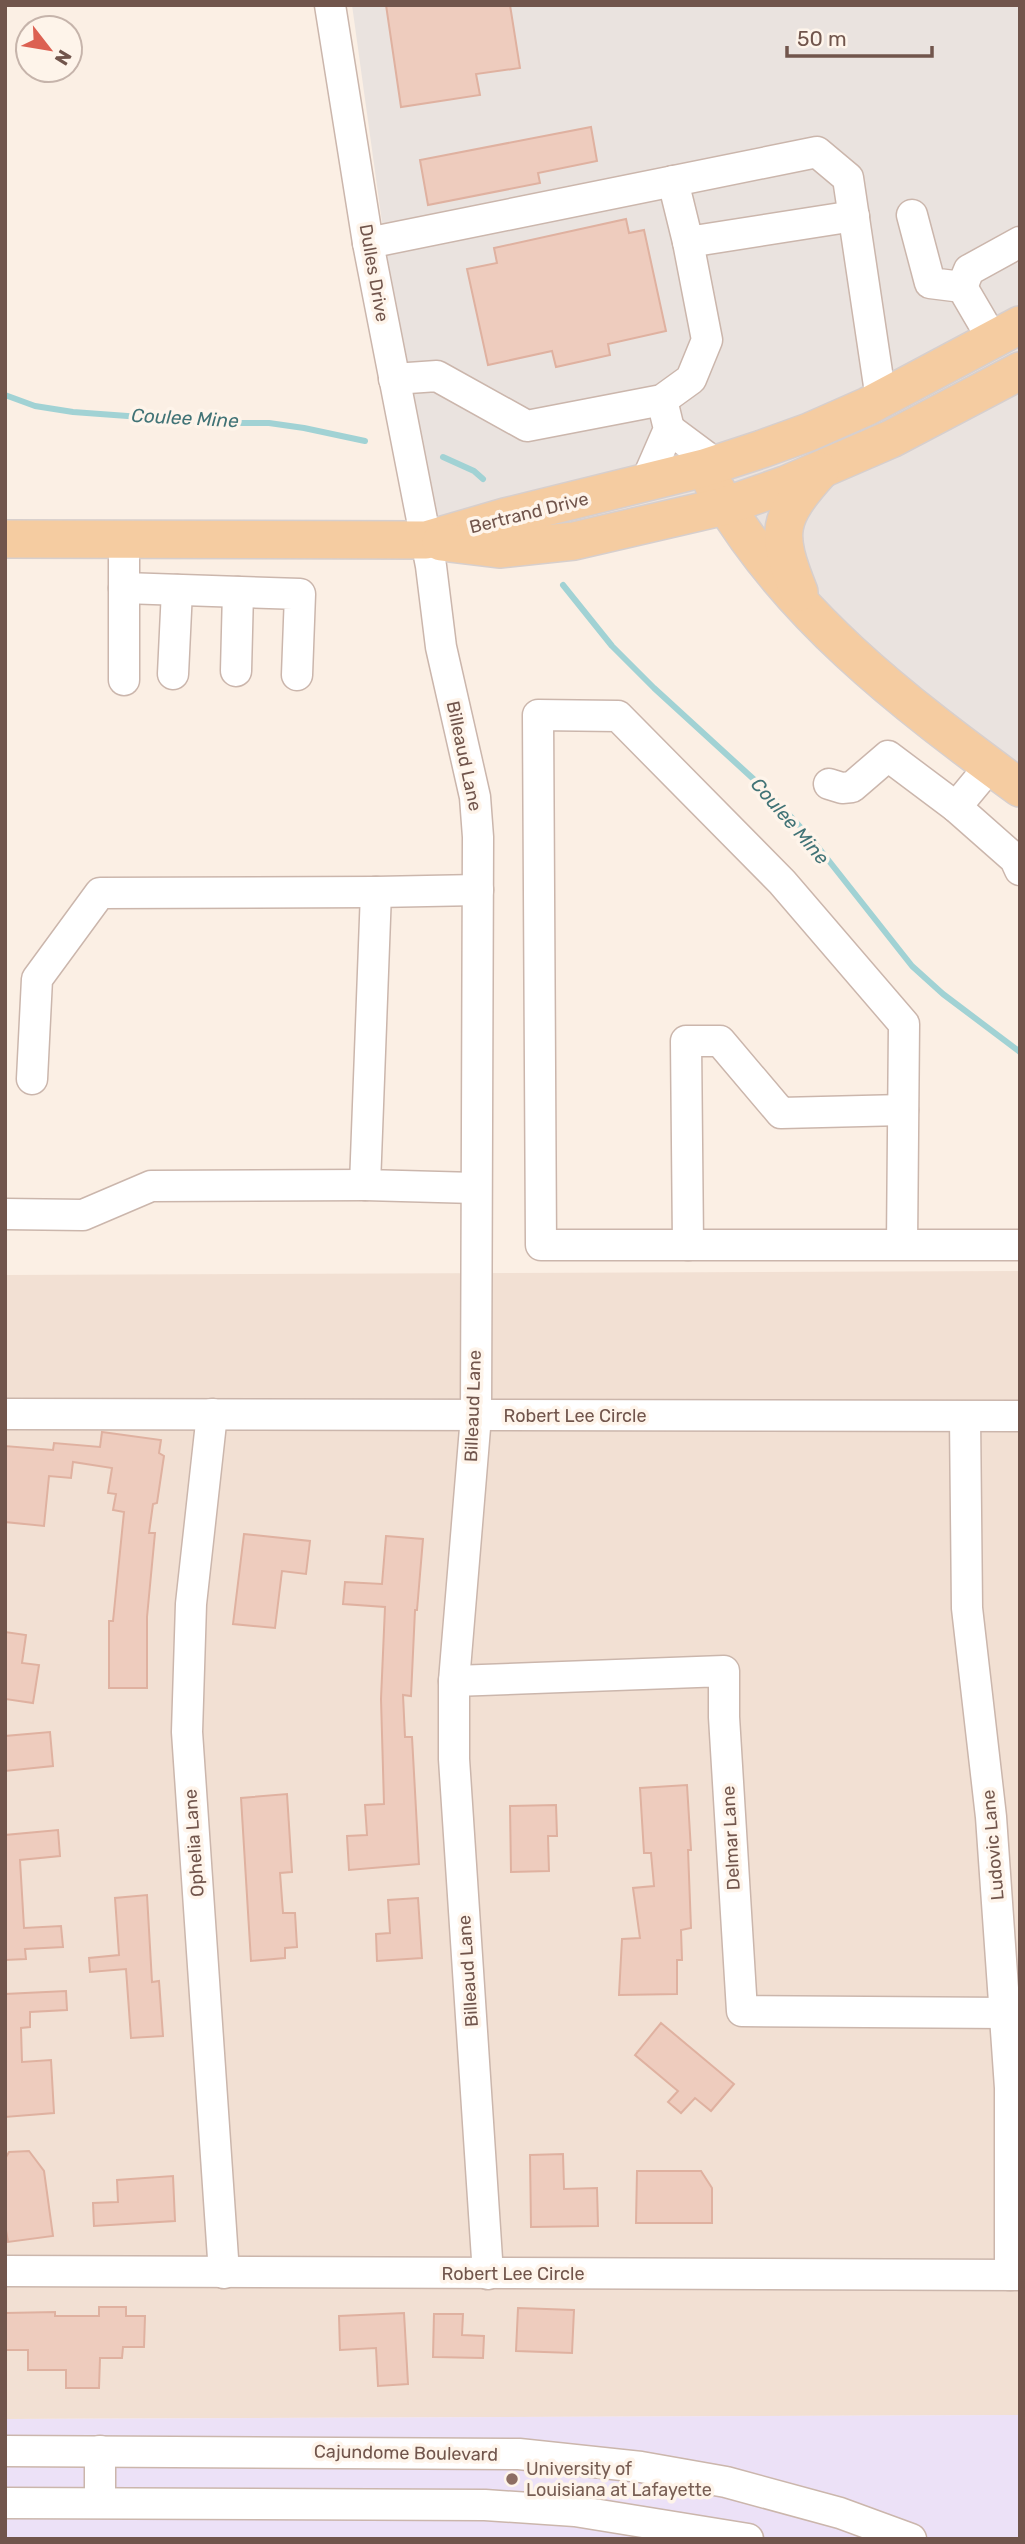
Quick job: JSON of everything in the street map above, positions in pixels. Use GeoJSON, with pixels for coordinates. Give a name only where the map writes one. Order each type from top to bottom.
{"type":"FeatureCollection","features":[{"type":"Feature","properties":{"kind":"main road","name":"Bertrand Drive"},"geometry":{"type":"LineString","coordinates":[[426,540],[505,517],[710,466],[809,432],[881,399],[1006,333]]}},
{"type":"Feature","properties":{"kind":"main road","name":"Bertrand Drive"},"geometry":{"type":"LineString","coordinates":[[5,539],[426,540],[499,549],[575,541],[725,506],[822,469],[927,421],[1020,371]]}},
{"type":"Feature","properties":{"kind":"main road"},"geometry":{"type":"LineString","coordinates":[[710,466],[725,506],[758,555],[805,609],[847,651],[920,715],[1020,788]]}},
{"type":"Feature","properties":{"kind":"main road"},"geometry":{"type":"LineString","coordinates":[[805,609],[786,559],[783,537],[789,511],[822,469]]}},
{"type":"Feature","properties":{"kind":"street","name":"Dulles Drive"},"geometry":{"type":"LineString","coordinates":[[330,5],[368,243],[426,540]]}},
{"type":"Feature","properties":{"kind":"street"},"geometry":{"type":"LineString","coordinates":[[368,243],[817,152],[848,178],[881,399]]}},
{"type":"Feature","properties":{"kind":"street"},"geometry":{"type":"LineString","coordinates":[[394,379],[437,376],[527,426],[662,400],[691,379],[707,340],[673,181]]}},
{"type":"Feature","properties":{"kind":"street"},"geometry":{"type":"LineString","coordinates":[[912,215],[930,283],[962,287],[1006,333]]}},
{"type":"Feature","properties":{"kind":"street"},"geometry":{"type":"LineString","coordinates":[[688,242],[854,216]]}},
{"type":"Feature","properties":{"kind":"street"},"geometry":{"type":"LineString","coordinates":[[962,287],[969,270],[1020,242]]}},
{"type":"Feature","properties":{"kind":"street"},"geometry":{"type":"LineString","coordinates":[[662,400],[669,429],[710,466]]}},
{"type":"Feature","properties":{"kind":"street"},"geometry":{"type":"LineString","coordinates":[[645,484],[669,429]]}},
{"type":"Feature","properties":{"kind":"street"},"geometry":{"type":"LineString","coordinates":[[124,540],[124,680]]}},
{"type":"Feature","properties":{"kind":"street","name":"Billeaud Lane"},"geometry":{"type":"LineString","coordinates":[[426,540],[441,647],[475,797],[478,837],[475,1416],[454,1681],[454,1759],[488,2274]]}},
{"type":"Feature","properties":{"kind":"street"},"geometry":{"type":"LineString","coordinates":[[124,588],[300,594],[297,675]]}},
{"type":"Feature","properties":{"kind":"street"},"geometry":{"type":"LineString","coordinates":[[173,674],[177,590]]}},
{"type":"Feature","properties":{"kind":"street"},"geometry":{"type":"LineString","coordinates":[[236,671],[238,592]]}},
{"type":"Feature","properties":{"kind":"street"},"geometry":{"type":"LineString","coordinates":[[902,1245],[904,1024],[782,882],[618,716],[538,715],[541,1245],[688,1245],[902,1245],[1020,1245]]}},
{"type":"Feature","properties":{"kind":"street"},"geometry":{"type":"LineString","coordinates":[[829,784],[842,788],[852,787],[888,756],[956,807],[1015,859],[1020,870]]}},
{"type":"Feature","properties":{"kind":"street"},"geometry":{"type":"LineString","coordinates":[[956,807],[990,766]]}},
{"type":"Feature","properties":{"kind":"street"},"geometry":{"type":"LineString","coordinates":[[32,1079],[37,979],[100,893],[478,890]]}},
{"type":"Feature","properties":{"kind":"street"},"geometry":{"type":"LineString","coordinates":[[365,1185],[376,892]]}},
{"type":"Feature","properties":{"kind":"street"},"geometry":{"type":"LineString","coordinates":[[688,1245],[686,1041],[720,1041],[781,1113],[903,1111]]}},
{"type":"Feature","properties":{"kind":"street"},"geometry":{"type":"LineString","coordinates":[[5,1214],[83,1215],[151,1186],[365,1185],[475,1188]]}},
{"type":"Feature","properties":{"kind":"street","name":"Robert Lee Circle"},"geometry":{"type":"LineString","coordinates":[[5,1414],[1020,1416]]}},
{"type":"Feature","properties":{"kind":"street","name":"Ophelia Lane"},"geometry":{"type":"LineString","coordinates":[[212,1414],[191,1604],[187,1732],[224,2273]]}},
{"type":"Feature","properties":{"kind":"street","name":"Ludovic Lane"},"geometry":{"type":"LineString","coordinates":[[965,1417],[967,1608],[991,1817],[1006,2013],[1015,2275]]}},
{"type":"Feature","properties":{"kind":"street","name":"Delmar Lane"},"geometry":{"type":"LineString","coordinates":[[454,1681],[724,1671],[724,1717],[742,2011],[1006,2013]]}},
{"type":"Feature","properties":{"kind":"street","name":"Robert Lee Circle"},"geometry":{"type":"LineString","coordinates":[[5,2272],[1015,2275]]}},
{"type":"Feature","properties":{"kind":"street","name":"Cajundome Boulevard"},"geometry":{"type":"LineString","coordinates":[[5,2451],[519,2454],[619,2464],[726,2482],[840,2513],[911,2539]]}},
{"type":"Feature","properties":{"kind":"street"},"geometry":{"type":"LineString","coordinates":[[100,2451],[100,2502]]}},
{"type":"Feature","properties":{"kind":"street"},"geometry":{"type":"LineString","coordinates":[[5,2503],[485,2505],[575,2511],[748,2539]]}},
{"type":"Feature","properties":{"kind":"shaded area"},"geometry":{"type":"Polygon","coordinates":[[[352,5],[1020,5],[1020,788],[920,715],[725,506],[426,540],[352,5]]]}},
{"type":"Feature","properties":{"kind":"shaded area"},"geometry":{"type":"Polygon","coordinates":[[[1020,1271],[1020,2415],[5,2419],[5,1275],[1020,1271]]]}},
{"type":"Feature","properties":{"kind":"shaded area","name":"University of Louisiana at Lafayette"},"geometry":{"type":"Polygon","coordinates":[[[1020,2415],[1020,2539],[5,2539],[5,2419],[1020,2415]]]}},
{"type":"Feature","properties":{"kind":"building"},"geometry":{"type":"Polygon","coordinates":[[[386,5],[510,5],[520,68],[476,74],[480,95],[401,107],[386,5]]]}},
{"type":"Feature","properties":{"kind":"building"},"geometry":{"type":"Polygon","coordinates":[[[591,127],[597,161],[538,173],[540,183],[428,205],[420,160],[591,127]]]}},
{"type":"Feature","properties":{"kind":"building"},"geometry":{"type":"Polygon","coordinates":[[[626,219],[629,233],[644,230],[666,331],[608,344],[610,355],[556,367],[552,351],[488,365],[467,269],[497,263],[494,248],[626,219]]]}},
{"type":"Feature","properties":{"kind":"building"},"geometry":{"type":"Polygon","coordinates":[[[102,1432],[161,1440],[159,1453],[164,1456],[157,1503],[153,1504],[149,1533],[155,1533],[147,1617],[147,1688],[109,1688],[109,1621],[113,1621],[124,1512],[113,1510],[116,1494],[108,1493],[112,1468],[73,1462],[71,1478],[49,1476],[44,1526],[5,1522],[5,1446],[53,1450],[54,1443],[100,1447],[102,1432]]]}},
{"type":"Feature","properties":{"kind":"building"},"geometry":{"type":"Polygon","coordinates":[[[244,1534],[310,1541],[306,1574],[282,1571],[275,1628],[233,1624],[244,1534]]]}},
{"type":"Feature","properties":{"kind":"building"},"geometry":{"type":"Polygon","coordinates":[[[386,1536],[423,1539],[415,1610],[411,1696],[403,1695],[405,1737],[412,1737],[419,1864],[349,1870],[347,1836],[367,1835],[365,1805],[384,1804],[381,1699],[385,1607],[343,1604],[345,1582],[382,1584],[386,1536]]]}},
{"type":"Feature","properties":{"kind":"building"},"geometry":{"type":"Polygon","coordinates":[[[5,1632],[26,1635],[22,1663],[39,1665],[33,1703],[5,1699],[5,1632]]]}},
{"type":"Feature","properties":{"kind":"building"},"geometry":{"type":"Polygon","coordinates":[[[50,1732],[53,1766],[5,1771],[5,1736],[50,1732]]]}},
{"type":"Feature","properties":{"kind":"building"},"geometry":{"type":"Polygon","coordinates":[[[687,1785],[691,1850],[688,1850],[691,1928],[681,1930],[682,1960],[677,1960],[677,1994],[619,1995],[622,1939],[640,1938],[633,1888],[654,1886],[651,1853],[644,1853],[640,1788],[687,1785]]]}},
{"type":"Feature","properties":{"kind":"building"},"geometry":{"type":"Polygon","coordinates":[[[287,1794],[292,1872],[280,1873],[283,1913],[295,1913],[297,1947],[285,1948],[285,1958],[251,1961],[241,1798],[287,1794]]]}},
{"type":"Feature","properties":{"kind":"building"},"geometry":{"type":"Polygon","coordinates":[[[556,1805],[557,1836],[548,1836],[549,1871],[511,1872],[510,1806],[556,1805]]]}},
{"type":"Feature","properties":{"kind":"building"},"geometry":{"type":"Polygon","coordinates":[[[58,1830],[60,1856],[20,1860],[24,1928],[61,1926],[63,1947],[25,1949],[26,1959],[5,1960],[5,1835],[58,1830]]]}},
{"type":"Feature","properties":{"kind":"building"},"geometry":{"type":"Polygon","coordinates":[[[147,1895],[152,1982],[159,1981],[163,2036],[131,2038],[126,1969],[90,1972],[89,1958],[119,1955],[115,1898],[147,1895]]]}},
{"type":"Feature","properties":{"kind":"building"},"geometry":{"type":"Polygon","coordinates":[[[418,1898],[422,1958],[377,1961],[376,1934],[390,1933],[388,1900],[418,1898]]]}},
{"type":"Feature","properties":{"kind":"building"},"geometry":{"type":"Polygon","coordinates":[[[66,1991],[67,2010],[30,2012],[30,2027],[21,2028],[22,2062],[51,2060],[54,2113],[5,2117],[5,1994],[66,1991]]]}},
{"type":"Feature","properties":{"kind":"building"},"geometry":{"type":"Polygon","coordinates":[[[661,2023],[734,2084],[711,2111],[695,2098],[681,2113],[668,2102],[678,2091],[635,2055],[661,2023]]]}},
{"type":"Feature","properties":{"kind":"building"},"geometry":{"type":"Polygon","coordinates":[[[29,2151],[44,2171],[53,2236],[8,2242],[5,2224],[5,2159],[9,2152],[29,2151]]]}},
{"type":"Feature","properties":{"kind":"building"},"geometry":{"type":"Polygon","coordinates":[[[563,2154],[564,2189],[597,2188],[598,2226],[531,2227],[530,2155],[563,2154]]]}},
{"type":"Feature","properties":{"kind":"building"},"geometry":{"type":"Polygon","coordinates":[[[637,2171],[701,2171],[712,2188],[712,2223],[636,2223],[637,2171]]]}},
{"type":"Feature","properties":{"kind":"building"},"geometry":{"type":"Polygon","coordinates":[[[173,2176],[175,2221],[94,2226],[93,2203],[118,2202],[117,2180],[173,2176]]]}},
{"type":"Feature","properties":{"kind":"building"},"geometry":{"type":"Polygon","coordinates":[[[99,2307],[126,2307],[126,2316],[145,2316],[144,2347],[123,2347],[122,2358],[100,2358],[99,2388],[66,2388],[66,2370],[28,2370],[28,2350],[5,2350],[6,2313],[55,2312],[55,2316],[99,2316],[99,2307]]]}},
{"type":"Feature","properties":{"kind":"building"},"geometry":{"type":"Polygon","coordinates":[[[518,2308],[574,2310],[572,2353],[516,2351],[518,2308]]]}},
{"type":"Feature","properties":{"kind":"building"},"geometry":{"type":"Polygon","coordinates":[[[404,2313],[408,2384],[378,2386],[376,2348],[340,2350],[339,2316],[404,2313]]]}},
{"type":"Feature","properties":{"kind":"building"},"geometry":{"type":"Polygon","coordinates":[[[434,2314],[463,2314],[462,2335],[484,2336],[483,2358],[433,2357],[434,2314]]]}},
{"type":"Feature","properties":{"kind":"waterway","name":"Coulee Mine"},"geometry":{"type":"LineString","coordinates":[[5,395],[35,406],[73,412],[223,423],[269,423],[365,441]]}},
{"type":"Feature","properties":{"kind":"waterway","name":"Coulee Mine"},"geometry":{"type":"LineString","coordinates":[[443,457],[474,471],[483,479]]}},
{"type":"Feature","properties":{"kind":"waterway","name":"Coulee Mine"},"geometry":{"type":"LineString","coordinates":[[563,585],[612,646],[771,795],[814,842],[912,966],[943,994],[1020,1052]]}},
{"type":"Feature","properties":{"kind":"place","name":"University of Louisiana at Lafayette"},"geometry":{"type":"Point","coordinates":[512,2479]}}]}
